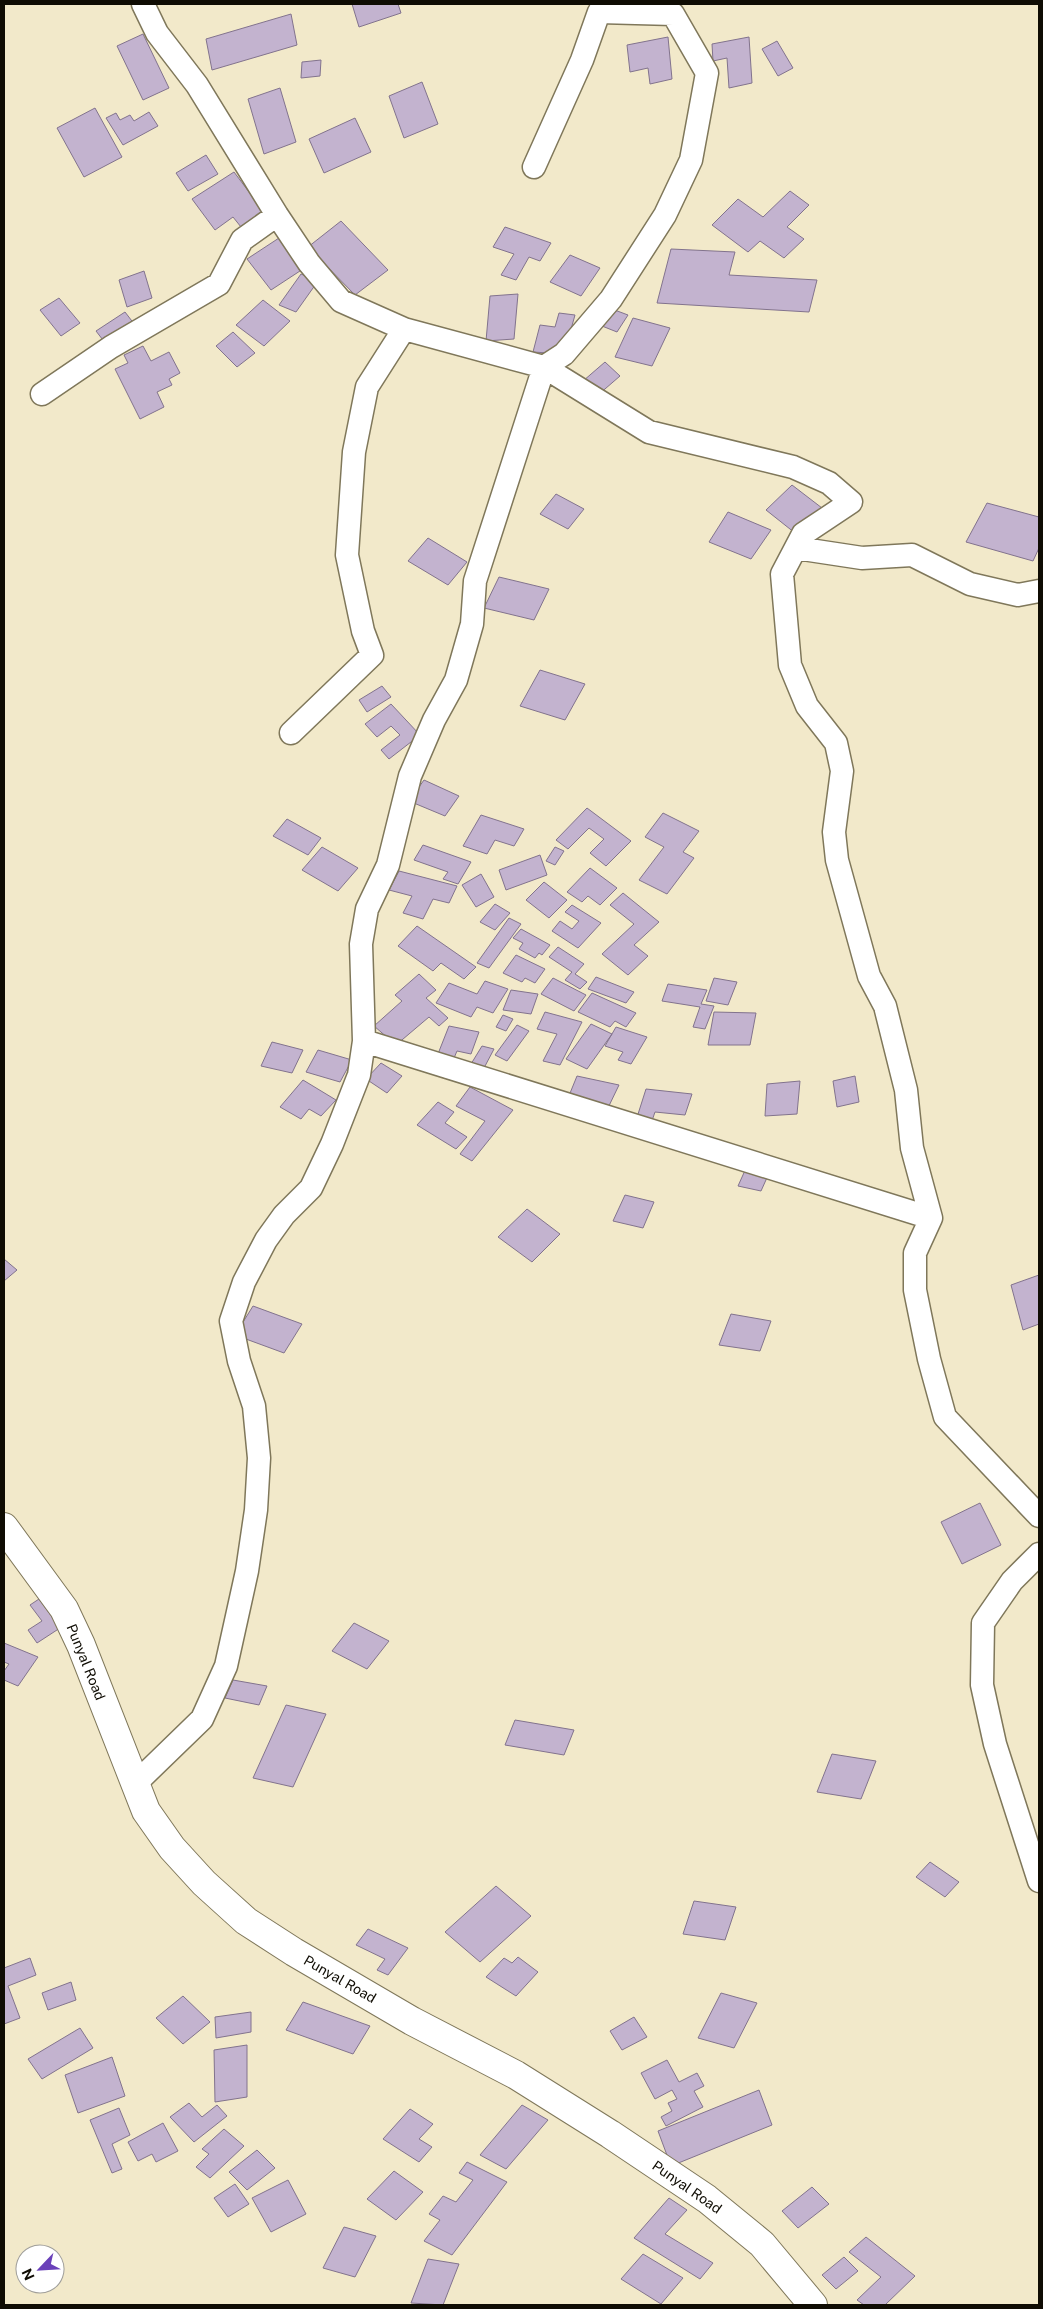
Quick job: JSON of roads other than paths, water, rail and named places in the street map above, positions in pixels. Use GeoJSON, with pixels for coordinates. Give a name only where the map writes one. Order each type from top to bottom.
{"type":"FeatureCollection","features":[{"type":"Feature","properties":{"kind":"main road","name":"Punyal Road"},"geometry":{"type":"LineString","coordinates":[[4,1527],[64,1609],[81,1645],[146,1811],[172,1848],[204,1883],[246,1920],[294,1952],[412,2021],[516,2075],[707,2199],[762,2244],[813,2305]]}},
{"type":"Feature","properties":{"kind":"street"},"geometry":{"type":"LineString","coordinates":[[143,4],[157,33],[196,85],[277,215],[309,263],[341,301],[404,329],[544,368],[649,432],[793,466],[830,483],[850,502],[802,534],[782,574],[790,665],[807,706],[836,743],[842,771],[834,832],[837,860],[869,976],[885,1006],[906,1090],[912,1148],[931,1218],[915,1254],[915,1290],[929,1358],[945,1417],[1039,1516]]}},
{"type":"Feature","properties":{"kind":"street"},"geometry":{"type":"LineString","coordinates":[[135,1784],[202,1719],[226,1666],[247,1571],[256,1510],[259,1458],[254,1406],[239,1361],[231,1321],[244,1282],[266,1240],[284,1215],[311,1188],[328,1153],[359,1075],[364,1041],[361,944],[367,909],[388,865],[410,776],[434,720],[456,680],[472,624],[475,581],[544,368],[564,354],[611,299],[665,215],[691,160],[707,73],[673,14],[662,9],[599,12],[582,60],[534,167]]}},
{"type":"Feature","properties":{"kind":"street"},"geometry":{"type":"LineString","coordinates":[[42,394],[111,347],[219,284],[242,240],[277,215]]}},
{"type":"Feature","properties":{"kind":"street"},"geometry":{"type":"LineString","coordinates":[[291,733],[372,655],[363,631],[347,556],[354,452],[367,387],[404,329]]}},
{"type":"Feature","properties":{"kind":"street"},"geometry":{"type":"LineString","coordinates":[[796,548],[862,558],[912,555],[970,584],[1018,595],[1039,591]]}},
{"type":"Feature","properties":{"kind":"street"},"geometry":{"type":"LineString","coordinates":[[364,1041],[931,1218]]}},
{"type":"Feature","properties":{"kind":"street"},"geometry":{"type":"LineString","coordinates":[[1039,1554],[1012,1581],[983,1623],[982,1685],[995,1744],[1039,1881]]}}]}
